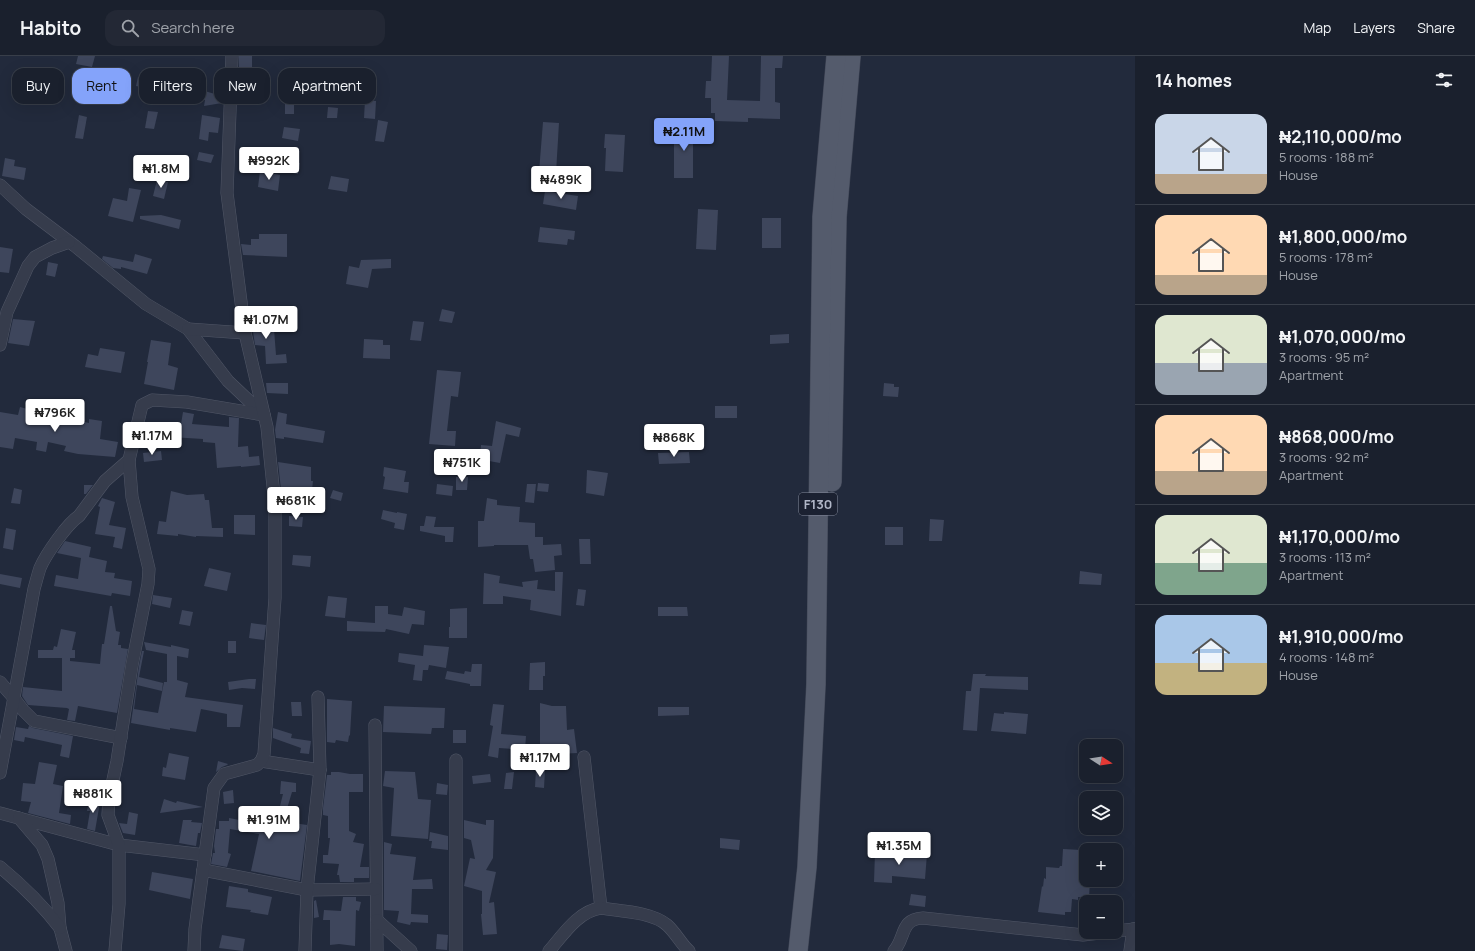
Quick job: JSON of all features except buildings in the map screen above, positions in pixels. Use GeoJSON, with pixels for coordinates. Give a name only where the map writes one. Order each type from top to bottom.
{"type":"FeatureCollection","features":[{"type":"Feature","properties":{"kind":"main road","name":"F130"},"geometry":{"type":"LineString","coordinates":[[798,951],[806,867],[816,684],[822,217],[836,56]]}},
{"type":"Feature","properties":{"kind":"main road","name":"F130"},"geometry":{"type":"LineString","coordinates":[[811,951],[819,867],[827,681],[837,217],[851,56]]}},
{"type":"Feature","properties":{"kind":"street"},"geometry":{"type":"LineString","coordinates":[[194,951],[195,929],[214,788],[224,774],[257,765],[261,761],[264,754],[275,598],[274,506],[267,426],[245,333],[227,193],[232,56]]}},
{"type":"Feature","properties":{"kind":"street"},"geometry":{"type":"LineString","coordinates":[[0,185],[26,209],[146,304],[188,329],[228,381],[264,415]]}},
{"type":"Feature","properties":{"kind":"street"},"geometry":{"type":"LineString","coordinates":[[0,345],[7,312],[28,266],[35,257],[52,248],[69,242]]}},
{"type":"Feature","properties":{"kind":"street"},"geometry":{"type":"LineString","coordinates":[[188,329],[245,333]]}},
{"type":"Feature","properties":{"kind":"street"},"geometry":{"type":"LineString","coordinates":[[115,951],[119,904],[119,845],[108,815],[109,799],[121,738],[132,665],[148,584],[149,569],[132,498],[129,460],[142,405],[152,400],[187,402],[264,415]]}},
{"type":"Feature","properties":{"kind":"street"},"geometry":{"type":"LineString","coordinates":[[0,773],[4,730],[13,697],[34,589],[40,567],[56,541],[75,518],[79,516],[105,480],[129,460]]}},
{"type":"Feature","properties":{"kind":"street"},"geometry":{"type":"LineString","coordinates":[[0,682],[34,721],[121,738]]}},
{"type":"Feature","properties":{"kind":"street"},"geometry":{"type":"LineString","coordinates":[[305,951],[306,890],[320,770],[318,697]]}},
{"type":"Feature","properties":{"kind":"street"},"geometry":{"type":"LineString","coordinates":[[375,725],[376,889],[378,920],[377,951]]}},
{"type":"Feature","properties":{"kind":"street"},"geometry":{"type":"LineString","coordinates":[[584,757],[601,908]]}},
{"type":"Feature","properties":{"kind":"street"},"geometry":{"type":"LineString","coordinates":[[456,760],[456,951]]}},
{"type":"Feature","properties":{"kind":"street"},"geometry":{"type":"LineString","coordinates":[[261,761],[320,770]]}},
{"type":"Feature","properties":{"kind":"street"},"geometry":{"type":"LineString","coordinates":[[0,813],[119,845],[205,855]]}},
{"type":"Feature","properties":{"kind":"street"},"geometry":{"type":"LineString","coordinates":[[19,818],[42,845],[48,859],[58,903],[60,928],[66,951]]}},
{"type":"Feature","properties":{"kind":"street"},"geometry":{"type":"LineString","coordinates":[[0,867],[26,888],[60,928]]}},
{"type":"Feature","properties":{"kind":"street"},"geometry":{"type":"LineString","coordinates":[[203,870],[306,890],[376,889]]}},
{"type":"Feature","properties":{"kind":"street"},"geometry":{"type":"LineString","coordinates":[[549,951],[573,923],[594,909],[601,908],[660,920],[673,931],[689,951]]}},
{"type":"Feature","properties":{"kind":"street"},"geometry":{"type":"LineString","coordinates":[[894,951],[907,923],[914,918],[1079,934]]}},
{"type":"Feature","properties":{"kind":"street"},"geometry":{"type":"LineString","coordinates":[[378,920],[411,951]]}},
{"type":"Feature","properties":{"kind":"street"},"geometry":{"type":"LineString","coordinates":[[1123,930],[1134,929],[1130,951]]}}]}
